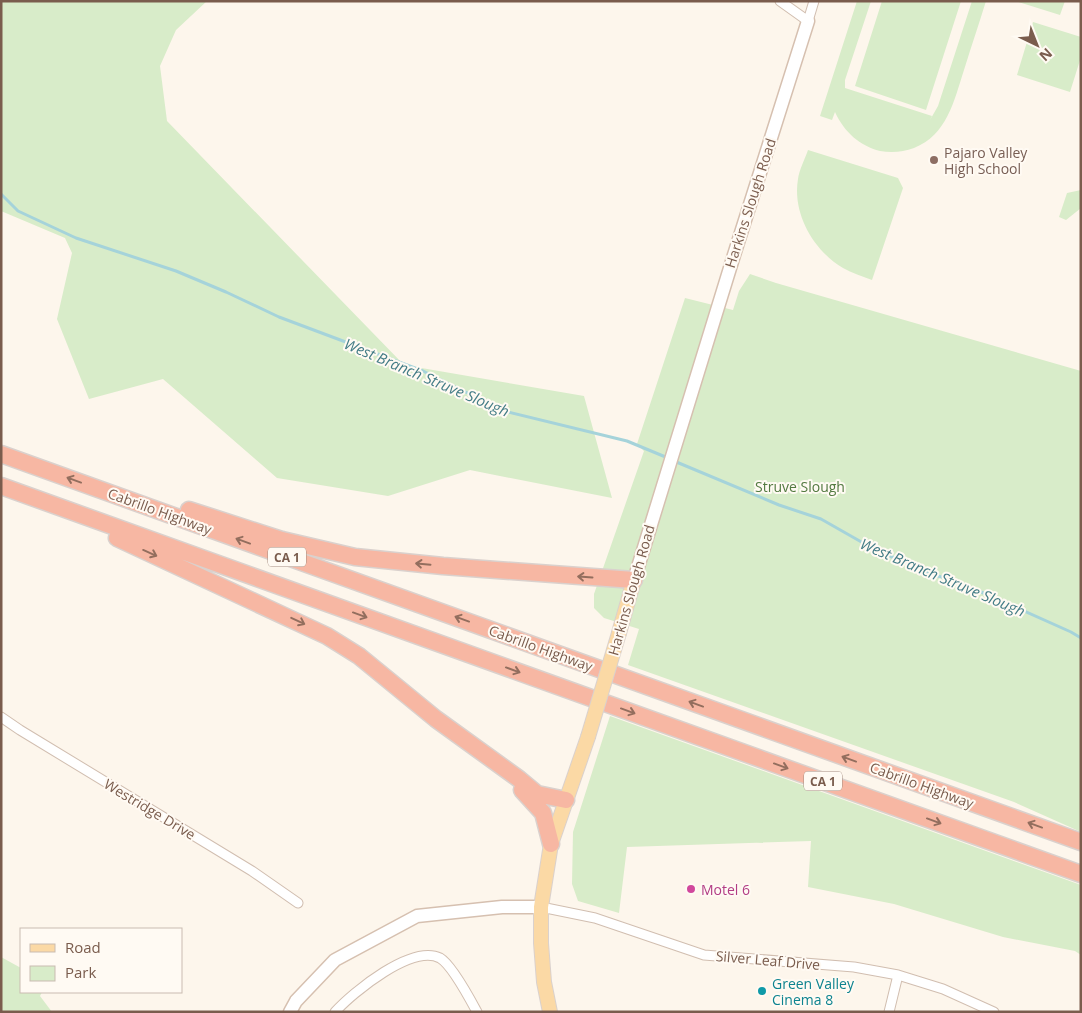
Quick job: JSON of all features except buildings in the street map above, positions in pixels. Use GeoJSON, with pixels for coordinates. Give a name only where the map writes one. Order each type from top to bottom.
{"type":"FeatureCollection","features":[{"type":"Feature","properties":{"kind":"highway","name":"Cabrillo Highway"},"geometry":{"type":"LineString","coordinates":[[1,454],[1081,842]]}},
{"type":"Feature","properties":{"kind":"highway","name":"CA 1"},"geometry":{"type":"LineString","coordinates":[[1,486],[1081,874]]}},
{"type":"Feature","properties":{"kind":"highway"},"geometry":{"type":"LineString","coordinates":[[94,487],[158,500],[265,535],[347,555],[443,566],[634,580]]}},
{"type":"Feature","properties":{"kind":"highway"},"geometry":{"type":"LineString","coordinates":[[44,501],[112,536],[327,636],[364,660],[530,797],[543,813],[551,844]]}},
{"type":"Feature","properties":{"kind":"highway"},"geometry":{"type":"LineString","coordinates":[[436,719],[537,794],[566,800]]}},
{"type":"Feature","properties":{"kind":"main road","name":"Harkins Slough Road"},"geometry":{"type":"LineString","coordinates":[[550,1012],[544,982],[541,907],[551,844],[588,737],[634,580]]}},
{"type":"Feature","properties":{"kind":"street"},"geometry":{"type":"LineString","coordinates":[[780,1],[808,21]]}},
{"type":"Feature","properties":{"kind":"street","name":"Harkins Slough Road"},"geometry":{"type":"LineString","coordinates":[[634,580],[814,1]]}},
{"type":"Feature","properties":{"kind":"street","name":"Westridge Drive"},"geometry":{"type":"LineString","coordinates":[[1,717],[252,871],[298,903]]}},
{"type":"Feature","properties":{"kind":"street"},"geometry":{"type":"LineString","coordinates":[[290,1012],[296,1001],[335,960],[417,916],[502,907],[541,907]]}},
{"type":"Feature","properties":{"kind":"street","name":"Silver Leaf Drive"},"geometry":{"type":"LineString","coordinates":[[541,907],[595,918],[704,955],[854,967],[898,976],[943,989],[994,1012]]}},
{"type":"Feature","properties":{"kind":"street"},"geometry":{"type":"LineString","coordinates":[[335,1012],[355,991],[371,980],[403,962],[425,956],[439,958],[444,962],[477,1012]]}},
{"type":"Feature","properties":{"kind":"street"},"geometry":{"type":"LineString","coordinates":[[889,1012],[898,976]]}},
{"type":"Feature","properties":{"kind":"green space","name":"West Branch Struve Slough"},"geometry":{"type":"Polygon","coordinates":[[[1,1],[207,1],[176,30],[160,66],[167,121],[404,365],[584,396],[612,498],[470,470],[388,496],[277,478],[163,379],[89,399],[57,319],[72,253],[65,238],[1,211],[1,1]]]}},
{"type":"Feature","properties":{"kind":"green space"},"geometry":{"type":"Polygon","coordinates":[[[857,1],[871,1],[845,80],[845,88],[932,116],[930,120],[938,106],[972,1],[986,1],[948,116],[942,126],[925,142],[906,150],[880,151],[866,146],[853,137],[843,126],[835,112],[832,120],[820,116],[857,1]]]}},
{"type":"Feature","properties":{"kind":"green space"},"geometry":{"type":"Polygon","coordinates":[[[882,1],[961,1],[926,110],[855,86],[882,1]]]}},
{"type":"Feature","properties":{"kind":"green space"},"geometry":{"type":"Polygon","coordinates":[[[1015,1],[1065,1],[1060,15],[1015,1]]]}},
{"type":"Feature","properties":{"kind":"green space"},"geometry":{"type":"Polygon","coordinates":[[[1033,22],[1081,37],[1081,57],[1070,92],[1017,75],[1033,22]]]}},
{"type":"Feature","properties":{"kind":"green space"},"geometry":{"type":"Polygon","coordinates":[[[808,150],[898,178],[903,188],[872,280],[846,270],[832,261],[814,242],[807,230],[798,205],[797,192],[801,168],[808,150]]]}},
{"type":"Feature","properties":{"kind":"green space"},"geometry":{"type":"Polygon","coordinates":[[[1081,190],[1081,208],[1066,220],[1059,217],[1067,193],[1081,190]]]}},
{"type":"Feature","properties":{"kind":"green space","name":"Struve Slough"},"geometry":{"type":"Polygon","coordinates":[[[750,274],[1081,371],[1081,832],[1014,802],[628,665],[639,629],[604,618],[594,608],[594,594],[644,451],[637,444],[685,298],[733,310],[739,291],[750,274]]]}},
{"type":"Feature","properties":{"kind":"green space"},"geometry":{"type":"Polygon","coordinates":[[[610,716],[1081,885],[1081,955],[1075,951],[1003,937],[894,904],[808,887],[811,841],[627,847],[619,913],[578,901],[572,884],[573,832],[610,716]]]}},
{"type":"Feature","properties":{"kind":"green space"},"geometry":{"type":"Polygon","coordinates":[[[1,957],[20,967],[20,993],[42,993],[40,996],[52,1012],[1,1012],[1,957]]]}},
{"type":"Feature","properties":{"kind":"waterway","name":"West Branch Struve Slough"},"geometry":{"type":"LineString","coordinates":[[1,194],[18,211],[76,238],[176,271],[279,317],[423,371],[504,411],[627,441],[668,458]]}},
{"type":"Feature","properties":{"kind":"waterway","name":"West Branch Struve Slough"},"geometry":{"type":"LineString","coordinates":[[674,461],[779,505],[821,519],[879,552],[916,566],[932,575],[947,578],[993,597],[1081,638]]}},
{"type":"Feature","properties":{"kind":"place","name":"Pajaro Valley High School"},"geometry":{"type":"Point","coordinates":[934,160]}},
{"type":"Feature","properties":{"kind":"place","name":"Motel 6"},"geometry":{"type":"Point","coordinates":[691,889]}},
{"type":"Feature","properties":{"kind":"place","name":"Green Valley Cinema 8"},"geometry":{"type":"Point","coordinates":[762,991]}}]}
